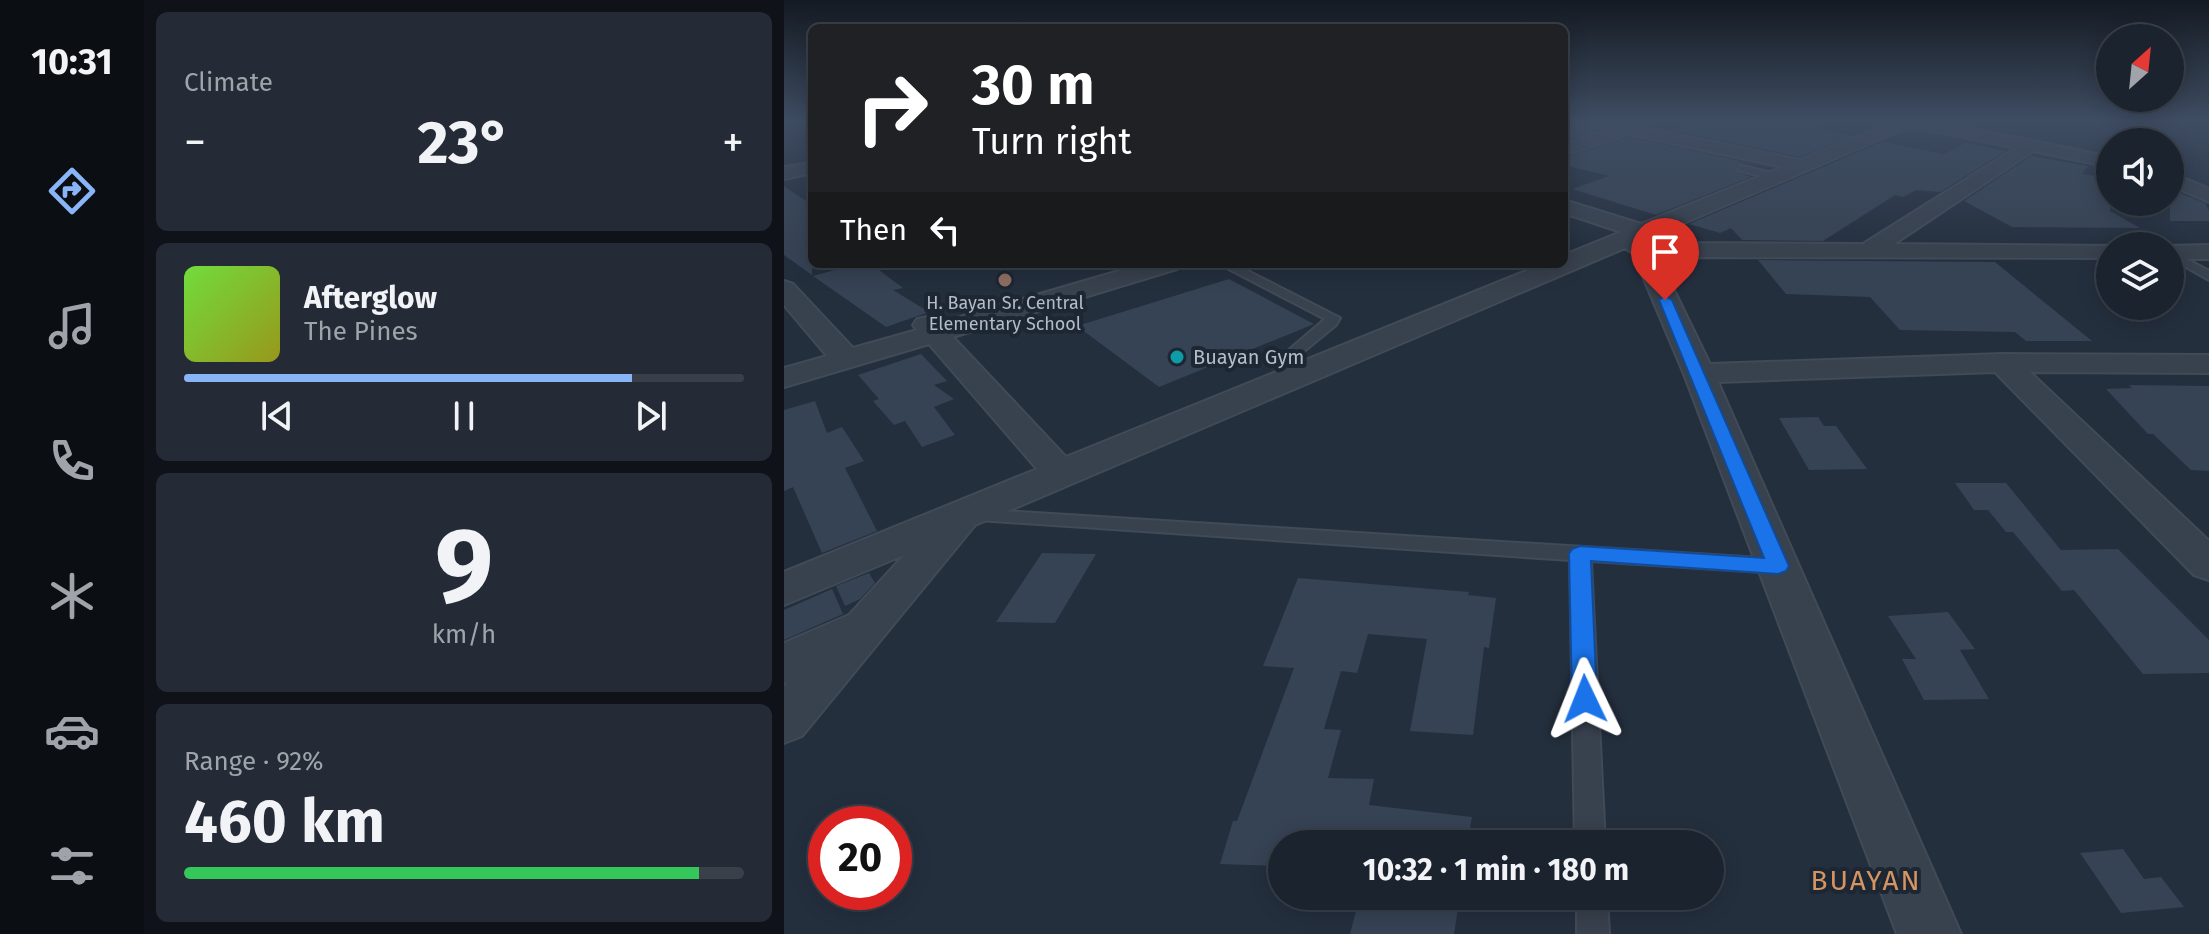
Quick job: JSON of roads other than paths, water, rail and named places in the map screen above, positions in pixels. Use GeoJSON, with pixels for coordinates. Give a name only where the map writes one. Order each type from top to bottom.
{"type":"FeatureCollection","features":[{"type":"Feature","properties":{"kind":"street"},"geometry":{"type":"LineString","coordinates":[[1799,165],[1805,166]]}},
{"type":"Feature","properties":{"kind":"street"},"geometry":{"type":"LineString","coordinates":[[784,589],[1638,241],[1808,165]]}},
{"type":"Feature","properties":{"kind":"street"},"geometry":{"type":"LineString","coordinates":[[1869,250],[2001,165]]}},
{"type":"Feature","properties":{"kind":"street"},"geometry":{"type":"LineString","coordinates":[[784,173],[808,169]]}},
{"type":"Feature","properties":{"kind":"street"},"geometry":{"type":"LineString","coordinates":[[2184,181],[2209,185]]}},
{"type":"Feature","properties":{"kind":"street"},"geometry":{"type":"LineString","coordinates":[[2184,184],[2209,196]]}},
{"type":"Feature","properties":{"kind":"street"},"geometry":{"type":"LineString","coordinates":[[1568,208],[1638,241],[1869,250],[2096,251]]}},
{"type":"Feature","properties":{"kind":"street"},"geometry":{"type":"LineString","coordinates":[[1638,241],[1699,374],[1929,934]]}},
{"type":"Feature","properties":{"kind":"street"},"geometry":{"type":"LineString","coordinates":[[2184,252],[2209,252]]}},
{"type":"Feature","properties":{"kind":"street"},"geometry":{"type":"LineString","coordinates":[[784,378],[843,355],[1132,268]]}},
{"type":"Feature","properties":{"kind":"street"},"geometry":{"type":"LineString","coordinates":[[932,329],[1154,268]]}},
{"type":"Feature","properties":{"kind":"street"},"geometry":{"type":"LineString","coordinates":[[784,289],[843,355]]}},
{"type":"Feature","properties":{"kind":"street"},"geometry":{"type":"LineString","coordinates":[[932,329],[1061,474]]}},
{"type":"Feature","properties":{"kind":"street"},"geometry":{"type":"LineString","coordinates":[[784,366],[843,355]]}},
{"type":"Feature","properties":{"kind":"street"},"geometry":{"type":"LineString","coordinates":[[1699,374],[2003,363],[2209,364]]}},
{"type":"Feature","properties":{"kind":"street"},"geometry":{"type":"LineString","coordinates":[[2003,363],[2209,565]]}},
{"type":"Feature","properties":{"kind":"street"},"geometry":{"type":"LineString","coordinates":[[784,721],[963,515]]}},
{"type":"Feature","properties":{"kind":"street"},"geometry":{"type":"LineString","coordinates":[[784,664],[864,626]]}},
{"type":"Feature","properties":{"kind":"lane"},"geometry":{"type":"LineString","coordinates":[[1740,168],[1776,177]]}},
{"type":"Feature","properties":{"kind":"lane"},"geometry":{"type":"LineString","coordinates":[[2184,261],[2209,276]]}},
{"type":"Feature","properties":{"kind":"lane"},"geometry":{"type":"LineString","coordinates":[[1233,268],[1333,318],[1290,355],[1288,364],[1293,379]]}},
{"type":"Feature","properties":{"kind":"lane"},"geometry":{"type":"LineString","coordinates":[[963,515],[1778,566]]}},
{"type":"Feature","properties":{"kind":"lane"},"geometry":{"type":"LineString","coordinates":[[1580,554],[1590,830]]}},
{"type":"Feature","properties":{"kind":"lane"},"geometry":{"type":"LineString","coordinates":[[1592,910],[1593,934]]}},
{"type":"Feature","properties":{"kind":"place","name":"H. Bayan Sr. Central Elementary School"},"geometry":{"type":"Point","coordinates":[1005,280]}},
{"type":"Feature","properties":{"kind":"place","name":"Buayan Gym"},"geometry":{"type":"Point","coordinates":[1177,357]}},
{"type":"Feature","properties":{"kind":"district","name":"BUAYAN"},"geometry":{"type":"Point","coordinates":[1866,880]}}]}
